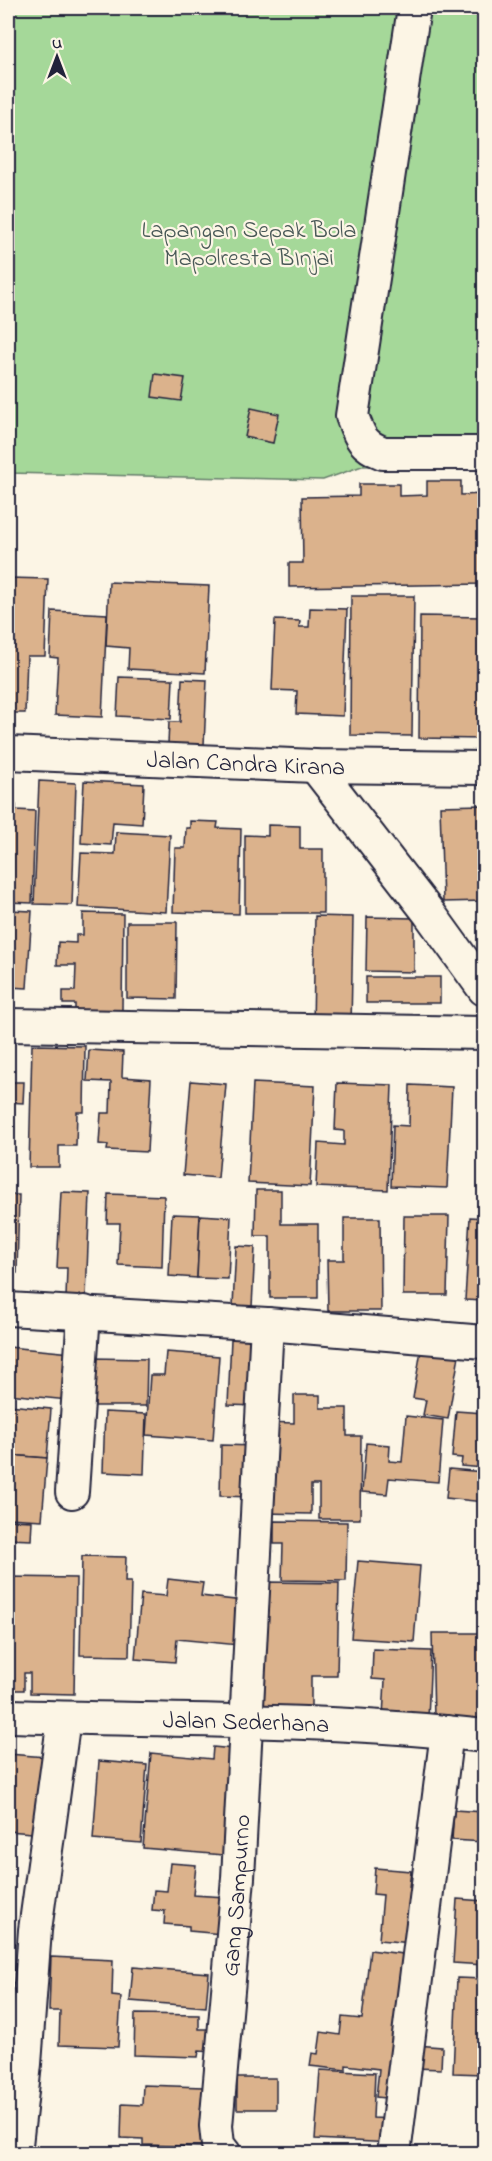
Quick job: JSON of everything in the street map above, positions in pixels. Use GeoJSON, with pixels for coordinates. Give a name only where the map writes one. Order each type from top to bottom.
{"type":"FeatureCollection","features":[{"type":"Feature","properties":{"kind":"street"},"geometry":{"type":"LineString","coordinates":[[414,8],[352,416],[359,434],[368,447],[383,453],[484,453]]}},
{"type":"Feature","properties":{"kind":"street","name":"Jalan Candra Kirana"},"geometry":{"type":"LineString","coordinates":[[8,753],[315,766],[484,768]]}},
{"type":"Feature","properties":{"kind":"street"},"geometry":{"type":"LineString","coordinates":[[315,766],[429,913],[484,989]]}},
{"type":"Feature","properties":{"kind":"street"},"geometry":{"type":"LineString","coordinates":[[8,1024],[484,1033]]}},
{"type":"Feature","properties":{"kind":"street"},"geometry":{"type":"LineString","coordinates":[[8,1309],[267,1324],[484,1342]]}},
{"type":"Feature","properties":{"kind":"street"},"geometry":{"type":"LineString","coordinates":[[72,1492],[84,1312]]}},
{"type":"Feature","properties":{"kind":"street","name":"Gang Sampurno"},"geometry":{"type":"LineString","coordinates":[[225,2154],[218,2145],[216,2126],[224,2069],[238,1878],[267,1324]]}},
{"type":"Feature","properties":{"kind":"street","name":"Jalan Sederhana"},"geometry":{"type":"LineString","coordinates":[[8,1716],[245,1722],[447,1732],[484,1736]]}},
{"type":"Feature","properties":{"kind":"street"},"geometry":{"type":"LineString","coordinates":[[15,2154],[25,2064],[34,1930],[64,1718]]}},
{"type":"Feature","properties":{"kind":"street"},"geometry":{"type":"LineString","coordinates":[[394,2154],[447,1732]]}},
{"type":"Feature","properties":{"kind":"green space","name":"Lapangan Sepak Bola Mapolresta BInjai"},"geometry":{"type":"Polygon","coordinates":[[[8,8],[484,8],[484,464],[362,466],[323,480],[8,473],[8,8]]]}},
{"type":"Feature","properties":{"kind":"building"},"geometry":{"type":"Polygon","coordinates":[[[155,374],[185,378],[181,401],[152,397],[155,374]]]}},
{"type":"Feature","properties":{"kind":"building"},"geometry":{"type":"Polygon","coordinates":[[[251,408],[279,414],[273,443],[245,437],[251,408]]]}},
{"type":"Feature","properties":{"kind":"building"},"geometry":{"type":"Polygon","coordinates":[[[427,481],[461,481],[461,495],[484,494],[484,584],[289,587],[289,563],[303,563],[302,497],[359,496],[359,484],[399,484],[399,496],[427,495],[427,481]]]}},
{"type":"Feature","properties":{"kind":"building"},"geometry":{"type":"Polygon","coordinates":[[[8,578],[48,579],[45,656],[27,656],[25,713],[8,713],[8,578]]]}},
{"type":"Feature","properties":{"kind":"building"},"geometry":{"type":"Polygon","coordinates":[[[109,582],[209,586],[205,673],[128,669],[129,648],[106,646],[109,582]]]}},
{"type":"Feature","properties":{"kind":"building"},"geometry":{"type":"Polygon","coordinates":[[[351,596],[414,596],[412,736],[350,735],[351,596]]]}},
{"type":"Feature","properties":{"kind":"building"},"geometry":{"type":"Polygon","coordinates":[[[310,608],[347,609],[343,716],[296,714],[297,691],[272,690],[275,620],[300,621],[299,627],[309,627],[310,608]]]}},
{"type":"Feature","properties":{"kind":"building"},"geometry":{"type":"Polygon","coordinates":[[[52,611],[107,614],[102,717],[55,715],[58,658],[50,657],[52,611]]]}},
{"type":"Feature","properties":{"kind":"building"},"geometry":{"type":"Polygon","coordinates":[[[420,616],[484,617],[483,739],[419,738],[420,616]]]}},
{"type":"Feature","properties":{"kind":"building"},"geometry":{"type":"Polygon","coordinates":[[[119,677],[173,679],[171,719],[117,716],[119,677]]]}},
{"type":"Feature","properties":{"kind":"building"},"geometry":{"type":"Polygon","coordinates":[[[182,679],[207,680],[204,745],[168,744],[169,722],[180,722],[182,679]]]}},
{"type":"Feature","properties":{"kind":"building"},"geometry":{"type":"Polygon","coordinates":[[[39,781],[76,783],[72,905],[34,904],[39,781]]]}},
{"type":"Feature","properties":{"kind":"building"},"geometry":{"type":"Polygon","coordinates":[[[84,781],[144,784],[142,824],[113,822],[111,845],[81,843],[84,781]]]}},
{"type":"Feature","properties":{"kind":"building"},"geometry":{"type":"Polygon","coordinates":[[[8,805],[16,805],[16,810],[35,811],[32,903],[8,902],[8,805]]]}},
{"type":"Feature","properties":{"kind":"building"},"geometry":{"type":"Polygon","coordinates":[[[482,805],[484,901],[443,902],[440,806],[482,805]]]}},
{"type":"Feature","properties":{"kind":"building"},"geometry":{"type":"Polygon","coordinates":[[[190,821],[218,822],[217,828],[241,829],[239,914],[173,912],[175,848],[185,848],[186,828],[190,828],[190,821]]]}},
{"type":"Feature","properties":{"kind":"building"},"geometry":{"type":"Polygon","coordinates":[[[268,825],[300,826],[300,849],[323,849],[323,913],[245,913],[245,835],[268,836],[268,825]]]}},
{"type":"Feature","properties":{"kind":"building"},"geometry":{"type":"Polygon","coordinates":[[[116,832],[170,835],[166,912],[78,907],[81,853],[115,854],[116,832]]]}},
{"type":"Feature","properties":{"kind":"building"},"geometry":{"type":"Polygon","coordinates":[[[8,910],[32,911],[27,988],[8,987],[8,910]]]}},
{"type":"Feature","properties":{"kind":"building"},"geometry":{"type":"Polygon","coordinates":[[[83,913],[123,914],[122,1010],[75,1010],[75,1004],[63,1004],[63,991],[75,991],[76,965],[57,965],[58,942],[76,943],[76,935],[83,935],[83,913]]]}},
{"type":"Feature","properties":{"kind":"building"},"geometry":{"type":"Polygon","coordinates":[[[315,916],[353,917],[351,1027],[313,1026],[315,916]]]}},
{"type":"Feature","properties":{"kind":"building"},"geometry":{"type":"Polygon","coordinates":[[[367,917],[414,918],[414,972],[366,971],[367,917]]]}},
{"type":"Feature","properties":{"kind":"building"},"geometry":{"type":"Polygon","coordinates":[[[127,922],[177,922],[176,999],[127,998],[127,922]]]}},
{"type":"Feature","properties":{"kind":"building"},"geometry":{"type":"Polygon","coordinates":[[[366,977],[440,977],[440,1003],[366,1003],[366,977]]]}},
{"type":"Feature","properties":{"kind":"building"},"geometry":{"type":"Polygon","coordinates":[[[32,1045],[85,1046],[84,1112],[77,1112],[76,1146],[59,1146],[59,1167],[29,1167],[32,1045]]]}},
{"type":"Feature","properties":{"kind":"building"},"geometry":{"type":"Polygon","coordinates":[[[89,1050],[123,1052],[122,1077],[151,1079],[147,1152],[107,1150],[108,1145],[99,1144],[101,1113],[110,1113],[111,1082],[87,1081],[89,1050]]]}},
{"type":"Feature","properties":{"kind":"building"},"geometry":{"type":"Polygon","coordinates":[[[191,1081],[226,1084],[218,1178],[183,1175],[191,1081]]]}},
{"type":"Feature","properties":{"kind":"building"},"geometry":{"type":"Polygon","coordinates":[[[8,1082],[24,1082],[23,1103],[8,1102],[8,1082]]]}},
{"type":"Feature","properties":{"kind":"building"},"geometry":{"type":"Polygon","coordinates":[[[253,1083],[315,1086],[310,1186],[248,1183],[253,1083]]]}},
{"type":"Feature","properties":{"kind":"building"},"geometry":{"type":"Polygon","coordinates":[[[337,1083],[392,1085],[388,1190],[316,1187],[318,1143],[344,1145],[344,1131],[335,1130],[337,1083]]]}},
{"type":"Feature","properties":{"kind":"building"},"geometry":{"type":"Polygon","coordinates":[[[410,1085],[452,1087],[447,1188],[391,1186],[393,1125],[409,1126],[410,1085]]]}},
{"type":"Feature","properties":{"kind":"building"},"geometry":{"type":"Polygon","coordinates":[[[256,1190],[281,1190],[281,1224],[318,1224],[318,1298],[270,1298],[270,1236],[255,1236],[256,1190]]]}},
{"type":"Feature","properties":{"kind":"building"},"geometry":{"type":"Polygon","coordinates":[[[61,1192],[90,1193],[86,1298],[66,1298],[67,1268],[57,1268],[61,1192]]]}},
{"type":"Feature","properties":{"kind":"building"},"geometry":{"type":"Polygon","coordinates":[[[108,1194],[164,1196],[162,1267],[118,1265],[120,1223],[107,1223],[108,1194]]]}},
{"type":"Feature","properties":{"kind":"building"},"geometry":{"type":"Polygon","coordinates":[[[8,1195],[19,1195],[17,1273],[8,1273],[8,1195]]]}},
{"type":"Feature","properties":{"kind":"building"},"geometry":{"type":"Polygon","coordinates":[[[172,1214],[200,1215],[197,1278],[169,1276],[172,1214]]]}},
{"type":"Feature","properties":{"kind":"building"},"geometry":{"type":"Polygon","coordinates":[[[200,1215],[231,1217],[228,1279],[197,1278],[200,1215]]]}},
{"type":"Feature","properties":{"kind":"building"},"geometry":{"type":"Polygon","coordinates":[[[404,1216],[449,1216],[447,1295],[403,1295],[404,1216]]]}},
{"type":"Feature","properties":{"kind":"building"},"geometry":{"type":"Polygon","coordinates":[[[470,1217],[484,1218],[484,1301],[465,1300],[470,1217]]]}},
{"type":"Feature","properties":{"kind":"building"},"geometry":{"type":"Polygon","coordinates":[[[344,1218],[380,1218],[381,1311],[328,1311],[327,1260],[344,1260],[344,1218]]]}},
{"type":"Feature","properties":{"kind":"building"},"geometry":{"type":"Polygon","coordinates":[[[236,1246],[255,1247],[252,1307],[233,1306],[236,1246]]]}},
{"type":"Feature","properties":{"kind":"building"},"geometry":{"type":"Polygon","coordinates":[[[231,1339],[261,1340],[258,1406],[228,1405],[231,1339]]]}},
{"type":"Feature","properties":{"kind":"building"},"geometry":{"type":"Polygon","coordinates":[[[8,1347],[72,1353],[68,1400],[8,1394],[8,1347]]]}},
{"type":"Feature","properties":{"kind":"building"},"geometry":{"type":"Polygon","coordinates":[[[421,1350],[459,1356],[448,1419],[423,1415],[426,1400],[413,1398],[421,1350]]]}},
{"type":"Feature","properties":{"kind":"building"},"geometry":{"type":"Polygon","coordinates":[[[166,1352],[219,1356],[213,1440],[146,1435],[150,1375],[164,1375],[166,1352]]]}},
{"type":"Feature","properties":{"kind":"building"},"geometry":{"type":"Polygon","coordinates":[[[91,1358],[147,1359],[146,1406],[90,1406],[91,1358]]]}},
{"type":"Feature","properties":{"kind":"building"},"geometry":{"type":"Polygon","coordinates":[[[294,1395],[320,1395],[320,1408],[347,1408],[347,1436],[361,1436],[360,1519],[319,1519],[319,1485],[311,1485],[311,1514],[264,1513],[264,1422],[294,1423],[294,1395]]]}},
{"type":"Feature","properties":{"kind":"building"},"geometry":{"type":"Polygon","coordinates":[[[8,1405],[51,1409],[47,1458],[8,1455],[8,1405]]]}},
{"type":"Feature","properties":{"kind":"building"},"geometry":{"type":"Polygon","coordinates":[[[456,1411],[484,1413],[484,1468],[461,1466],[462,1458],[452,1457],[456,1411]]]}},
{"type":"Feature","properties":{"kind":"building"},"geometry":{"type":"Polygon","coordinates":[[[105,1412],[146,1414],[144,1474],[103,1472],[105,1412]]]}},
{"type":"Feature","properties":{"kind":"building"},"geometry":{"type":"Polygon","coordinates":[[[406,1416],[443,1420],[438,1482],[389,1478],[387,1494],[362,1492],[366,1443],[390,1445],[389,1461],[402,1462],[406,1416]]]}},
{"type":"Feature","properties":{"kind":"building"},"geometry":{"type":"Polygon","coordinates":[[[221,1445],[255,1446],[254,1497],[220,1496],[221,1445]]]}},
{"type":"Feature","properties":{"kind":"building"},"geometry":{"type":"Polygon","coordinates":[[[8,1455],[47,1458],[42,1520],[8,1518],[8,1455]]]}},
{"type":"Feature","properties":{"kind":"building"},"geometry":{"type":"Polygon","coordinates":[[[449,1469],[484,1472],[484,1502],[446,1498],[449,1469]]]}},
{"type":"Feature","properties":{"kind":"building"},"geometry":{"type":"Polygon","coordinates":[[[8,1520],[32,1521],[31,1540],[8,1539],[8,1520]]]}},
{"type":"Feature","properties":{"kind":"building"},"geometry":{"type":"Polygon","coordinates":[[[274,1521],[347,1522],[346,1581],[282,1580],[283,1544],[274,1544],[274,1521]]]}},
{"type":"Feature","properties":{"kind":"building"},"geometry":{"type":"Polygon","coordinates":[[[82,1556],[126,1557],[125,1582],[131,1582],[129,1656],[80,1655],[82,1556]]]}},
{"type":"Feature","properties":{"kind":"building"},"geometry":{"type":"Polygon","coordinates":[[[358,1561],[420,1566],[414,1642],[351,1638],[358,1561]]]}},
{"type":"Feature","properties":{"kind":"building"},"geometry":{"type":"Polygon","coordinates":[[[8,1577],[76,1578],[74,1694],[30,1693],[30,1673],[24,1673],[24,1690],[8,1690],[8,1577]]]}},
{"type":"Feature","properties":{"kind":"building"},"geometry":{"type":"Polygon","coordinates":[[[168,1579],[203,1583],[201,1596],[243,1601],[239,1645],[177,1639],[175,1662],[135,1659],[141,1594],[166,1596],[168,1579]]]}},
{"type":"Feature","properties":{"kind":"building"},"geometry":{"type":"Polygon","coordinates":[[[265,1582],[339,1583],[337,1676],[311,1676],[311,1709],[262,1708],[265,1582]]]}},
{"type":"Feature","properties":{"kind":"building"},"geometry":{"type":"Polygon","coordinates":[[[432,1633],[484,1633],[484,1719],[434,1719],[432,1633]]]}},
{"type":"Feature","properties":{"kind":"building"},"geometry":{"type":"Polygon","coordinates":[[[373,1649],[431,1651],[428,1719],[383,1717],[385,1680],[372,1679],[373,1649]]]}},
{"type":"Feature","properties":{"kind":"building"},"geometry":{"type":"Polygon","coordinates":[[[213,1747],[233,1749],[223,1855],[143,1848],[151,1753],[212,1759],[213,1747]]]}},
{"type":"Feature","properties":{"kind":"building"},"geometry":{"type":"Polygon","coordinates":[[[8,1754],[46,1757],[41,1814],[34,1814],[32,1833],[8,1831],[8,1754]]]}},
{"type":"Feature","properties":{"kind":"building"},"geometry":{"type":"Polygon","coordinates":[[[99,1761],[147,1765],[141,1843],[93,1839],[99,1761]]]}},
{"type":"Feature","properties":{"kind":"building"},"geometry":{"type":"Polygon","coordinates":[[[454,1810],[484,1812],[484,1842],[452,1840],[454,1810]]]}},
{"type":"Feature","properties":{"kind":"building"},"geometry":{"type":"Polygon","coordinates":[[[170,1863],[196,1865],[193,1895],[226,1897],[222,1934],[189,1931],[189,1926],[164,1924],[165,1911],[152,1910],[154,1890],[167,1891],[170,1863]]]}},
{"type":"Feature","properties":{"kind":"building"},"geometry":{"type":"Polygon","coordinates":[[[375,1868],[411,1871],[409,1887],[418,1887],[412,1943],[379,1940],[383,1895],[373,1894],[375,1868]]]}},
{"type":"Feature","properties":{"kind":"building"},"geometry":{"type":"Polygon","coordinates":[[[457,1899],[484,1901],[484,1965],[453,1963],[457,1899]]]}},
{"type":"Feature","properties":{"kind":"building"},"geometry":{"type":"Polygon","coordinates":[[[370,1950],[411,1955],[395,2099],[376,2097],[379,2069],[346,2065],[346,2070],[310,2066],[312,2053],[318,2054],[321,2032],[340,2035],[342,2017],[362,2019],[370,1950]]]}},
{"type":"Feature","properties":{"kind":"building"},"geometry":{"type":"Polygon","coordinates":[[[51,1957],[113,1960],[112,1996],[121,1997],[118,2047],[59,2045],[60,2011],[49,2011],[51,1957]]]}},
{"type":"Feature","properties":{"kind":"building"},"geometry":{"type":"Polygon","coordinates":[[[133,1967],[209,1973],[206,2007],[130,2001],[133,1967]]]}},
{"type":"Feature","properties":{"kind":"building"},"geometry":{"type":"Polygon","coordinates":[[[457,1978],[484,1979],[484,2074],[453,2073],[457,1978]]]}},
{"type":"Feature","properties":{"kind":"building"},"geometry":{"type":"Polygon","coordinates":[[[135,2014],[199,2015],[199,2029],[211,2029],[211,2052],[199,2051],[198,2057],[134,2055],[135,2014]]]}},
{"type":"Feature","properties":{"kind":"building"},"geometry":{"type":"Polygon","coordinates":[[[416,2045],[442,2047],[441,2069],[415,2068],[416,2045]]]}},
{"type":"Feature","properties":{"kind":"building"},"geometry":{"type":"Polygon","coordinates":[[[320,2070],[375,2073],[373,2118],[393,2119],[392,2143],[315,2139],[320,2070]]]}},
{"type":"Feature","properties":{"kind":"building"},"geometry":{"type":"Polygon","coordinates":[[[237,2078],[276,2078],[276,2109],[237,2109],[237,2078]]]}},
{"type":"Feature","properties":{"kind":"building"},"geometry":{"type":"Polygon","coordinates":[[[143,2085],[203,2087],[201,2147],[143,2145],[143,2139],[121,2138],[122,2104],[142,2105],[143,2085]]]}}]}
